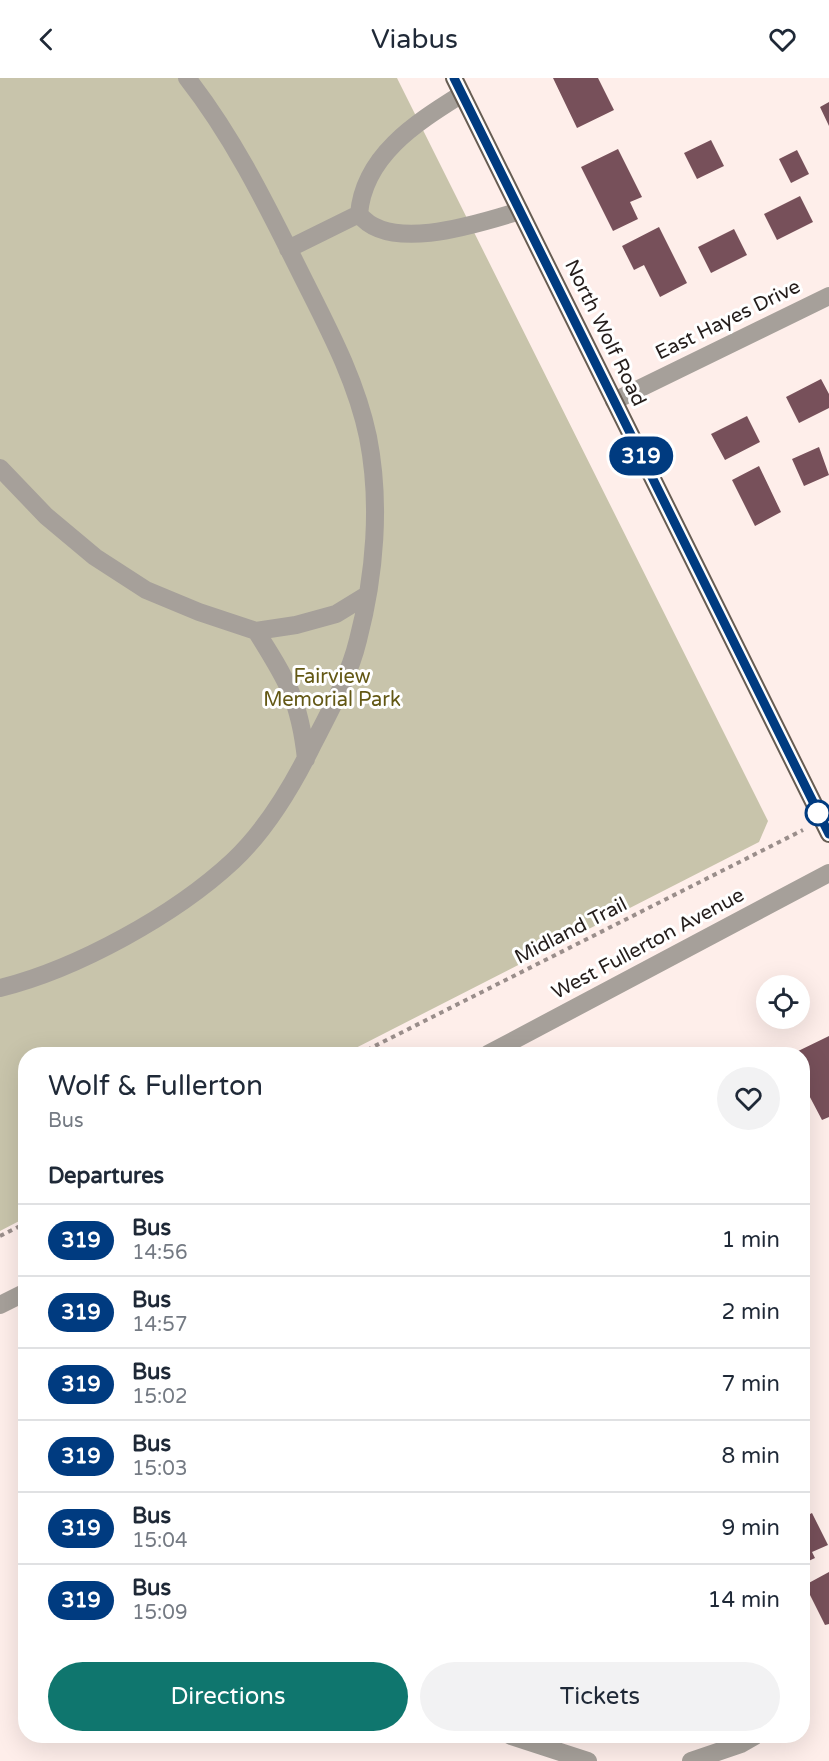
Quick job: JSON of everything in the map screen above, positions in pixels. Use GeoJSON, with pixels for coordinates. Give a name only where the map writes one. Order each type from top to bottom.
{"type":"FeatureCollection","features":[{"type":"Feature","properties":{"kind":"main road","name":"North Wolf Road"},"geometry":{"type":"LineString","coordinates":[[458,86],[829,834]]}},
{"type":"Feature","properties":{"kind":"street"},"geometry":{"type":"LineString","coordinates":[[0,988],[64,966],[118,940],[182,901],[233,860],[268,820],[306,759],[340,692],[358,641],[374,550],[374,496],[368,437],[348,372],[254,179],[208,106],[186,78]]}},
{"type":"Feature","properties":{"kind":"street"},"geometry":{"type":"LineString","coordinates":[[359,214],[366,181],[385,152],[458,86]]}},
{"type":"Feature","properties":{"kind":"street"},"geometry":{"type":"LineString","coordinates":[[359,214],[374,228],[398,232],[427,232],[456,230],[520,211]]}},
{"type":"Feature","properties":{"kind":"street"},"geometry":{"type":"LineString","coordinates":[[288,249],[359,214]]}},
{"type":"Feature","properties":{"kind":"street","name":"East Hayes Drive"},"geometry":{"type":"LineString","coordinates":[[614,401],[829,296]]}},
{"type":"Feature","properties":{"kind":"street"},"geometry":{"type":"LineString","coordinates":[[0,468],[46,516],[95,557],[146,590],[199,612],[256,631],[296,625],[336,614],[367,595]]}},
{"type":"Feature","properties":{"kind":"street"},"geometry":{"type":"LineString","coordinates":[[256,631],[288,681],[302,723],[306,759]]}},
{"type":"Feature","properties":{"kind":"street","name":"West Fullerton Avenue"},"geometry":{"type":"LineString","coordinates":[[501,1047],[829,873]]}},
{"type":"Feature","properties":{"kind":"street"},"geometry":{"type":"LineString","coordinates":[[0,1305],[18,1296]]}},
{"type":"Feature","properties":{"kind":"street"},"geometry":{"type":"LineString","coordinates":[[533,1743],[588,1761]]}},
{"type":"Feature","properties":{"kind":"street"},"geometry":{"type":"LineString","coordinates":[[691,1761],[743,1743]]}},
{"type":"Feature","properties":{"kind":"path","name":"Midland Trail"},"geometry":{"type":"LineString","coordinates":[[373,1047],[796,834]]}},
{"type":"Feature","properties":{"kind":"path"},"geometry":{"type":"LineString","coordinates":[[0,1236],[18,1227]]}},
{"type":"Feature","properties":{"kind":"green space","name":"Fairview Memorial Park"},"geometry":{"type":"Polygon","coordinates":[[[0,78],[397,78],[768,821],[759,842],[358,1047],[18,1047],[18,1222],[0,1231],[0,78]]]}},
{"type":"Feature","properties":{"kind":"building"},"geometry":{"type":"Polygon","coordinates":[[[553,78],[598,78],[614,110],[577,128],[553,78]]]}},
{"type":"Feature","properties":{"kind":"building"},"geometry":{"type":"Polygon","coordinates":[[[829,102],[829,126],[820,107],[829,102]]]}},
{"type":"Feature","properties":{"kind":"building"},"geometry":{"type":"Polygon","coordinates":[[[711,140],[724,166],[697,179],[684,153],[711,140]]]}},
{"type":"Feature","properties":{"kind":"building"},"geometry":{"type":"Polygon","coordinates":[[[618,149],[642,197],[630,202],[638,219],[613,231],[581,167],[618,149]]]}},
{"type":"Feature","properties":{"kind":"building"},"geometry":{"type":"Polygon","coordinates":[[[797,150],[809,174],[791,183],[779,159],[797,150]]]}},
{"type":"Feature","properties":{"kind":"building"},"geometry":{"type":"Polygon","coordinates":[[[800,196],[813,222],[777,240],[764,214],[800,196]]]}},
{"type":"Feature","properties":{"kind":"building"},"geometry":{"type":"Polygon","coordinates":[[[659,227],[687,283],[660,297],[644,265],[634,270],[622,246],[659,227]]]}},
{"type":"Feature","properties":{"kind":"building"},"geometry":{"type":"Polygon","coordinates":[[[734,229],[747,255],[711,273],[698,247],[734,229]]]}},
{"type":"Feature","properties":{"kind":"building"},"geometry":{"type":"Polygon","coordinates":[[[821,379],[829,394],[829,408],[799,423],[786,397],[821,379]]]}},
{"type":"Feature","properties":{"kind":"building"},"geometry":{"type":"Polygon","coordinates":[[[747,416],[760,442],[725,460],[711,434],[747,416]]]}},
{"type":"Feature","properties":{"kind":"building"},"geometry":{"type":"Polygon","coordinates":[[[819,447],[829,475],[804,486],[792,459],[819,447]]]}},
{"type":"Feature","properties":{"kind":"building"},"geometry":{"type":"Polygon","coordinates":[[[759,466],[781,512],[755,526],[732,480],[759,466]]]}},
{"type":"Feature","properties":{"kind":"building"},"geometry":{"type":"Polygon","coordinates":[[[829,1036],[829,1117],[822,1120],[810,1097],[810,1047],[806,1047],[829,1036]]]}},
{"type":"Feature","properties":{"kind":"building"},"geometry":{"type":"Polygon","coordinates":[[[812,1513],[828,1545],[812,1552],[815,1558],[810,1560],[810,1514],[812,1513]]]}},
{"type":"Feature","properties":{"kind":"building"},"geometry":{"type":"Polygon","coordinates":[[[829,1572],[829,1624],[825,1625],[810,1595],[810,1582],[829,1572]]]}},
{"type":"Feature","properties":{"kind":"bus line","name":"319"},"geometry":{"type":"LineString","coordinates":[[454,78],[829,834]]}}]}
